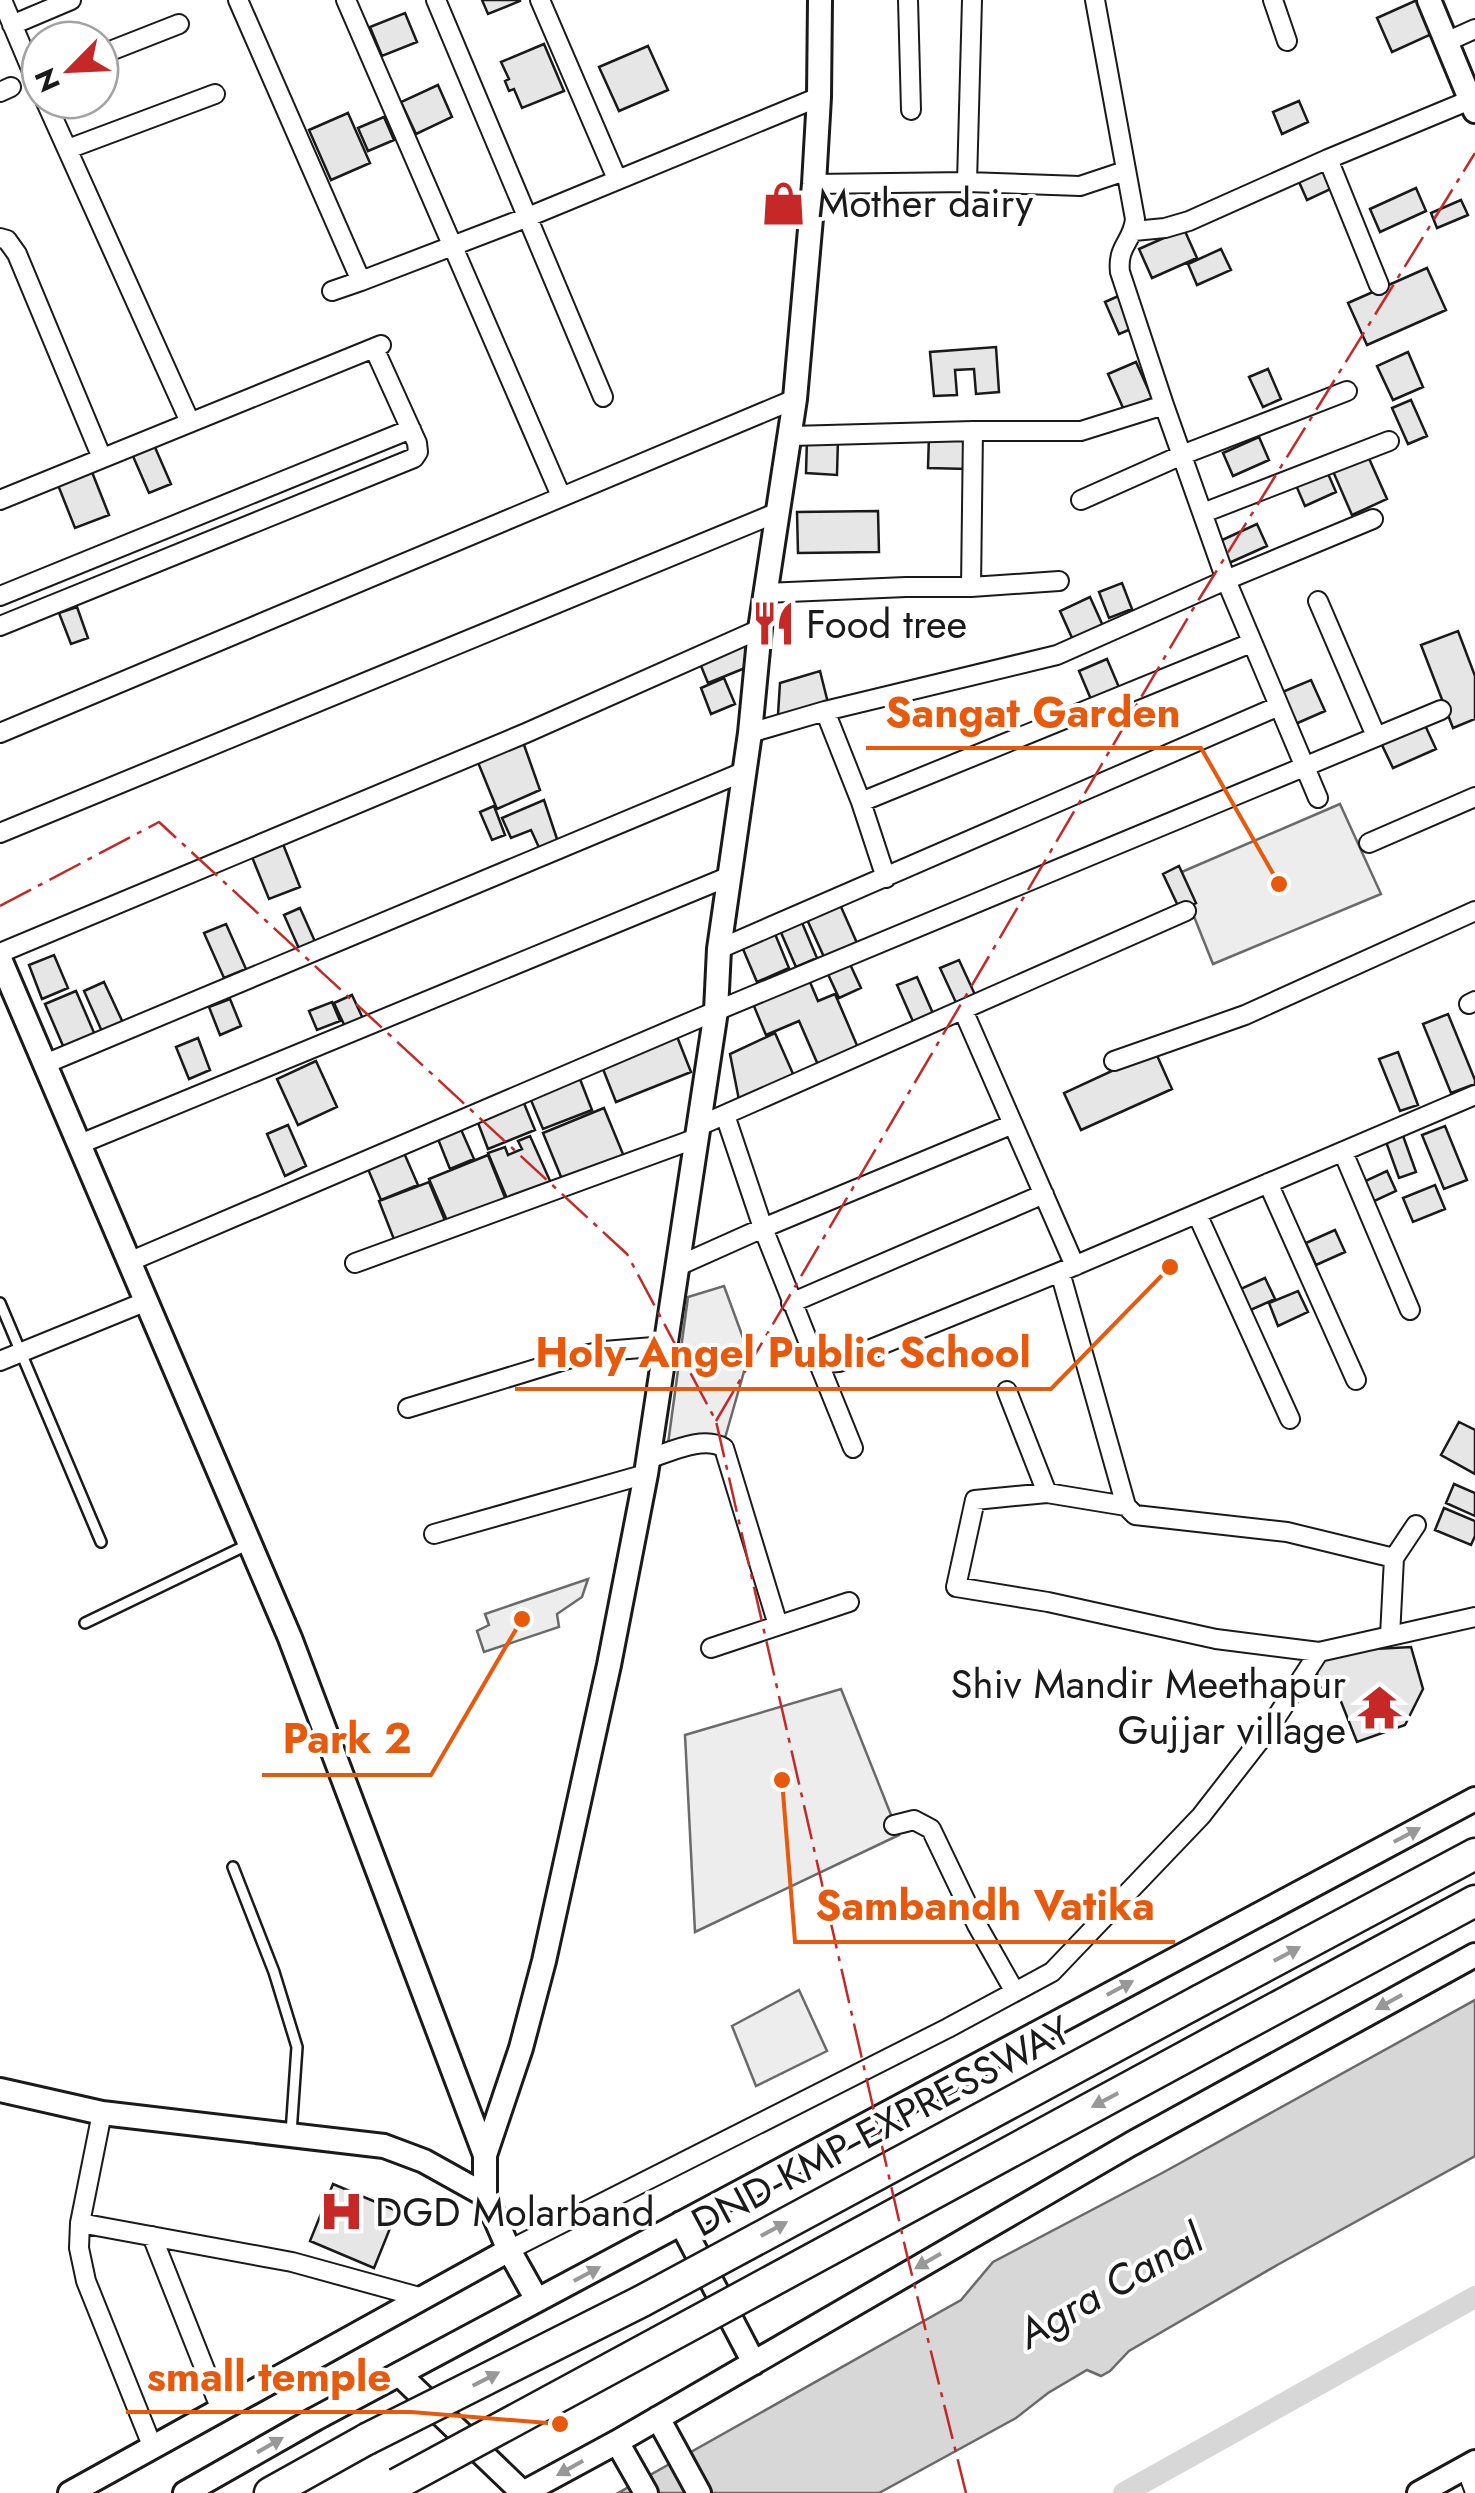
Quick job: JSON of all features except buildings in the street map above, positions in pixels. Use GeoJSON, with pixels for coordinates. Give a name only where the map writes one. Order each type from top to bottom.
{"type":"FeatureCollection","features":[{"type":"Feature","properties":{"kind":"highway","name":"DND KMP EXPRESSWAY"},"geometry":{"type":"LineString","coordinates":[[270,2493],[367,2439],[642,2300],[1475,1854]]}},
{"type":"Feature","properties":{"kind":"highway","name":"DND KMP EXPRESSWAY"},"geometry":{"type":"LineString","coordinates":[[388,2488],[1475,1900]]}},
{"type":"Feature","properties":{"kind":"street"},"geometry":{"type":"LineString","coordinates":[[2,0],[20,43]]}},
{"type":"Feature","properties":{"kind":"street"},"geometry":{"type":"LineString","coordinates":[[12,25],[72,0]]}},
{"type":"Feature","properties":{"kind":"street"},"geometry":{"type":"LineString","coordinates":[[238,0],[361,281]]}},
{"type":"Feature","properties":{"kind":"street"},"geometry":{"type":"LineString","coordinates":[[346,0],[561,496]]}},
{"type":"Feature","properties":{"kind":"street"},"geometry":{"type":"LineString","coordinates":[[436,0],[603,397]]}},
{"type":"Feature","properties":{"kind":"street"},"geometry":{"type":"LineString","coordinates":[[540,0],[617,178]]}},
{"type":"Feature","properties":{"kind":"street"},"geometry":{"type":"LineString","coordinates":[[537,2300],[485,2196],[485,2155],[544,1961],[609,1665],[666,1346],[716,1011],[719,949],[750,733],[760,629],[795,399],[814,184],[820,0]]}},
{"type":"Feature","properties":{"kind":"street"},"geometry":{"type":"LineString","coordinates":[[908,0],[912,110]]}},
{"type":"Feature","properties":{"kind":"street"},"geometry":{"type":"LineString","coordinates":[[966,182],[972,0]]}},
{"type":"Feature","properties":{"kind":"street"},"geometry":{"type":"LineString","coordinates":[[1095,0],[1135,220],[1134,231],[1122,248],[1120,272],[1226,580],[1318,798]]}},
{"type":"Feature","properties":{"kind":"street"},"geometry":{"type":"LineString","coordinates":[[1273,0],[1287,41]]}},
{"type":"Feature","properties":{"kind":"street"},"geometry":{"type":"LineString","coordinates":[[1134,231],[1189,221],[1328,159],[1473,105],[1430,0]]}},
{"type":"Feature","properties":{"kind":"street"},"geometry":{"type":"LineString","coordinates":[[120,47],[179,24]]}},
{"type":"Feature","properties":{"kind":"street"},"geometry":{"type":"LineString","coordinates":[[1446,42],[1475,30]]}},
{"type":"Feature","properties":{"kind":"street"},"geometry":{"type":"LineString","coordinates":[[68,149],[215,94]]}},
{"type":"Feature","properties":{"kind":"street"},"geometry":{"type":"LineString","coordinates":[[332,291],[528,218],[819,97]]}},
{"type":"Feature","properties":{"kind":"street"},"geometry":{"type":"LineString","coordinates":[[54,120],[190,422]]}},
{"type":"Feature","properties":{"kind":"street"},"geometry":{"type":"LineString","coordinates":[[1328,159],[1379,284]]}},
{"type":"Feature","properties":{"kind":"street"},"geometry":{"type":"LineString","coordinates":[[814,184],[966,182],[1080,186],[1125,170]]}},
{"type":"Feature","properties":{"kind":"street"},"geometry":{"type":"LineString","coordinates":[[0,238],[7,240],[17,254],[102,458]]}},
{"type":"Feature","properties":{"kind":"street"},"geometry":{"type":"LineString","coordinates":[[0,500],[378,346],[417,443],[414,458],[0,626]]}},
{"type":"Feature","properties":{"kind":"street"},"geometry":{"type":"LineString","coordinates":[[1081,500],[1182,455],[1347,391]]}},
{"type":"Feature","properties":{"kind":"street"},"geometry":{"type":"LineString","coordinates":[[0,733],[795,399]]}},
{"type":"Feature","properties":{"kind":"street"},"geometry":{"type":"LineString","coordinates":[[790,436],[1081,430],[1164,405]]}},
{"type":"Feature","properties":{"kind":"street"},"geometry":{"type":"LineString","coordinates":[[0,596],[410,429]]}},
{"type":"Feature","properties":{"kind":"street"},"geometry":{"type":"LineString","coordinates":[[971,587],[973,431]]}},
{"type":"Feature","properties":{"kind":"street"},"geometry":{"type":"LineString","coordinates":[[1204,513],[1389,441]]}},
{"type":"Feature","properties":{"kind":"street"},"geometry":{"type":"LineString","coordinates":[[0,833],[776,513]]}},
{"type":"Feature","properties":{"kind":"street"},"geometry":{"type":"LineString","coordinates":[[750,733],[1057,655],[1373,519]]}},
{"type":"Feature","properties":{"kind":"street"},"geometry":{"type":"LineString","coordinates":[[765,592],[1058,581]]}},
{"type":"Feature","properties":{"kind":"street"},"geometry":{"type":"LineString","coordinates":[[1318,600],[1376,736]]}},
{"type":"Feature","properties":{"kind":"street"},"geometry":{"type":"LineString","coordinates":[[485,2155],[290,1638],[0,956],[526,733],[760,629]]}},
{"type":"Feature","properties":{"kind":"street"},"geometry":{"type":"LineString","coordinates":[[861,802],[1252,643]]}},
{"type":"Feature","properties":{"kind":"street"},"geometry":{"type":"LineString","coordinates":[[719,949],[1278,706]]}},
{"type":"Feature","properties":{"kind":"street"},"geometry":{"type":"LineString","coordinates":[[130,1261],[716,1011],[1441,710]]}},
{"type":"Feature","properties":{"kind":"street"},"geometry":{"type":"LineString","coordinates":[[825,712],[886,878]]}},
{"type":"Feature","properties":{"kind":"street"},"geometry":{"type":"LineString","coordinates":[[46,1064],[743,772]]}},
{"type":"Feature","properties":{"kind":"street"},"geometry":{"type":"LineString","coordinates":[[1369,843],[1475,796]]}},
{"type":"Feature","properties":{"kind":"street"},"geometry":{"type":"LineString","coordinates":[[80,1144],[730,876]]}},
{"type":"Feature","properties":{"kind":"street"},"geometry":{"type":"LineString","coordinates":[[355,1263],[698,1132],[725,1114],[1186,911]]}},
{"type":"Feature","properties":{"kind":"street"},"geometry":{"type":"LineString","coordinates":[[1114,1062],[1245,1014],[1475,911]]}},
{"type":"Feature","properties":{"kind":"street"},"geometry":{"type":"LineString","coordinates":[[963,1010],[1044,1194],[1068,1269],[1126,1506],[1135,1515],[1148,1518],[1287,1532],[1394,1558]]}},
{"type":"Feature","properties":{"kind":"street"},"geometry":{"type":"LineString","coordinates":[[817,1359],[839,1362],[1475,1095]]}},
{"type":"Feature","properties":{"kind":"street"},"geometry":{"type":"LineString","coordinates":[[725,1114],[763,1228],[853,1448]]}},
{"type":"Feature","properties":{"kind":"street"},"geometry":{"type":"LineString","coordinates":[[678,1266],[1013,1124]]}},
{"type":"Feature","properties":{"kind":"street"},"geometry":{"type":"LineString","coordinates":[[1342,1152],[1410,1310]]}},
{"type":"Feature","properties":{"kind":"street"},"geometry":{"type":"LineString","coordinates":[[1268,1184],[1356,1380]]}},
{"type":"Feature","properties":{"kind":"street"},"geometry":{"type":"LineString","coordinates":[[792,1303],[1044,1194]]}},
{"type":"Feature","properties":{"kind":"street"},"geometry":{"type":"LineString","coordinates":[[1197,1214],[1290,1420]]}},
{"type":"Feature","properties":{"kind":"street"},"geometry":{"type":"LineString","coordinates":[[0,1361],[148,1301]]}},
{"type":"Feature","properties":{"kind":"street"},"geometry":{"type":"LineString","coordinates":[[408,1408],[578,1356],[666,1346]]}},
{"type":"Feature","properties":{"kind":"street"},"geometry":{"type":"LineString","coordinates":[[1007,1391],[1046,1493]]}},
{"type":"Feature","properties":{"kind":"street"},"geometry":{"type":"LineString","coordinates":[[434,1534],[647,1466],[706,1442],[720,1444],[778,1625]]}},
{"type":"Feature","properties":{"kind":"street"},"geometry":{"type":"LineString","coordinates":[[1126,1506],[1046,1493],[975,1500],[956,1588],[1048,1602],[1216,1639],[1319,1652],[1475,1617]]}},
{"type":"Feature","properties":{"kind":"street"},"geometry":{"type":"LineString","coordinates":[[1390,1636],[1394,1558],[1416,1525]]}},
{"type":"Feature","properties":{"kind":"street"},"geometry":{"type":"LineString","coordinates":[[710,1648],[849,1602]]}},
{"type":"Feature","properties":{"kind":"street"},"geometry":{"type":"LineString","coordinates":[[70,2493],[509,2250],[1052,1972],[1201,1816],[1268,1730],[1319,1652]]}},
{"type":"Feature","properties":{"kind":"street"},"geometry":{"type":"LineString","coordinates":[[185,2493],[399,2374],[1475,1799]]}},
{"type":"Feature","properties":{"kind":"street"},"geometry":{"type":"LineString","coordinates":[[894,1825],[914,1820],[931,1829],[978,1926],[1016,1992]]}},
{"type":"Feature","properties":{"kind":"street"},"geometry":{"type":"LineString","coordinates":[[399,2374],[523,2493],[616,2442],[664,2427],[754,2362],[1131,2144],[1475,1955]]}},
{"type":"Feature","properties":{"kind":"street"},"geometry":{"type":"LineString","coordinates":[[0,2090],[102,2113],[384,2146],[424,2161],[485,2196]]}},
{"type":"Feature","properties":{"kind":"street"},"geometry":{"type":"LineString","coordinates":[[102,2113],[80,2222],[79,2248],[86,2281],[153,2448]]}},
{"type":"Feature","properties":{"kind":"street"},"geometry":{"type":"LineString","coordinates":[[80,2222],[292,2262],[423,2298]]}},
{"type":"Feature","properties":{"kind":"street"},"geometry":{"type":"LineString","coordinates":[[681,2223],[754,2362]]}},
{"type":"Feature","properties":{"kind":"street"},"geometry":{"type":"LineString","coordinates":[[152,2236],[221,2410]]}},
{"type":"Feature","properties":{"kind":"street"},"geometry":{"type":"LineString","coordinates":[[664,2427],[699,2493]]}},
{"type":"Feature","properties":{"kind":"street"},"geometry":{"type":"LineString","coordinates":[[616,2442],[646,2493]]}},
{"type":"Feature","properties":{"kind":"street"},"geometry":{"type":"LineString","coordinates":[[1419,2493],[1470,2465],[1475,2492]]}},
{"type":"Feature","properties":{"kind":"lane"},"geometry":{"type":"LineString","coordinates":[[0,1303],[101,1542]]}},
{"type":"Feature","properties":{"kind":"lane"},"geometry":{"type":"LineString","coordinates":[[85,1624],[250,1544]]}},
{"type":"Feature","properties":{"kind":"lane"},"geometry":{"type":"LineString","coordinates":[[233,1867],[274,1972],[297,2048],[290,2136]]}},
{"type":"Feature","properties":{"kind":"shaded area"},"geometry":{"type":"Polygon","coordinates":[[[1340,804],[1381,894],[1213,964],[1177,874],[1340,804]]]}},
{"type":"Feature","properties":{"kind":"shaded area"},"geometry":{"type":"Polygon","coordinates":[[[724,1286],[749,1354],[725,1438],[667,1451],[688,1297],[724,1286]]]}},
{"type":"Feature","properties":{"kind":"shaded area"},"geometry":{"type":"Polygon","coordinates":[[[588,1579],[582,1597],[557,1614],[559,1627],[484,1652],[477,1631],[489,1625],[485,1614],[588,1579]]]}},
{"type":"Feature","properties":{"kind":"shaded area"},"geometry":{"type":"Polygon","coordinates":[[[841,1689],[899,1835],[695,1932],[685,1735],[841,1689]]]}},
{"type":"Feature","properties":{"kind":"shaded area"},"geometry":{"type":"Polygon","coordinates":[[[799,1990],[827,2051],[756,2086],[732,2026],[799,1990]]]}},
{"type":"Feature","properties":{"kind":"water","name":"Agra Canal"},"geometry":{"type":"Polygon","coordinates":[[[1475,2000],[1475,2156],[1129,2351],[1110,2371],[1101,2376],[1087,2370],[1016,2418],[879,2493],[618,2493],[961,2300],[993,2262],[1475,2000]]]}},
{"type":"Feature","properties":{"kind":"waterway"},"geometry":{"type":"LineString","coordinates":[[1124,2493],[1475,2297]]}},
{"type":"Feature","properties":{"kind":"power"},"geometry":{"type":"LineString","coordinates":[[716,1421],[1193,609],[1475,153]]}},
{"type":"Feature","properties":{"kind":"power"},"geometry":{"type":"LineString","coordinates":[[0,906],[159,822],[627,1254],[716,1421],[906,2251],[966,2493]]}},
{"type":"Feature","properties":{"kind":"place","name":"Mother dairy"},"geometry":{"type":"Point","coordinates":[784,203]}},
{"type":"Feature","properties":{"kind":"place","name":"Food tree"},"geometry":{"type":"Point","coordinates":[773,624]}},
{"type":"Feature","properties":{"kind":"place","name":"Sangat Garden"},"geometry":{"type":"Point","coordinates":[1279,884]}},
{"type":"Feature","properties":{"kind":"place","name":"Holy Angel Public School"},"geometry":{"type":"Point","coordinates":[1170,1267]}},
{"type":"Feature","properties":{"kind":"place","name":"Park 2"},"geometry":{"type":"Point","coordinates":[522,1619]}},
{"type":"Feature","properties":{"kind":"place","name":"Shiv Mandir Meethapur Gujjar village"},"geometry":{"type":"Point","coordinates":[1379,1707]}},
{"type":"Feature","properties":{"kind":"place","name":"Sambandh Vatika"},"geometry":{"type":"Point","coordinates":[782,1780]}},
{"type":"Feature","properties":{"kind":"place","name":"DGD Molarband"},"geometry":{"type":"Point","coordinates":[342,2212]}},
{"type":"Feature","properties":{"kind":"place","name":"small temple"},"geometry":{"type":"Point","coordinates":[560,2424]}}]}
